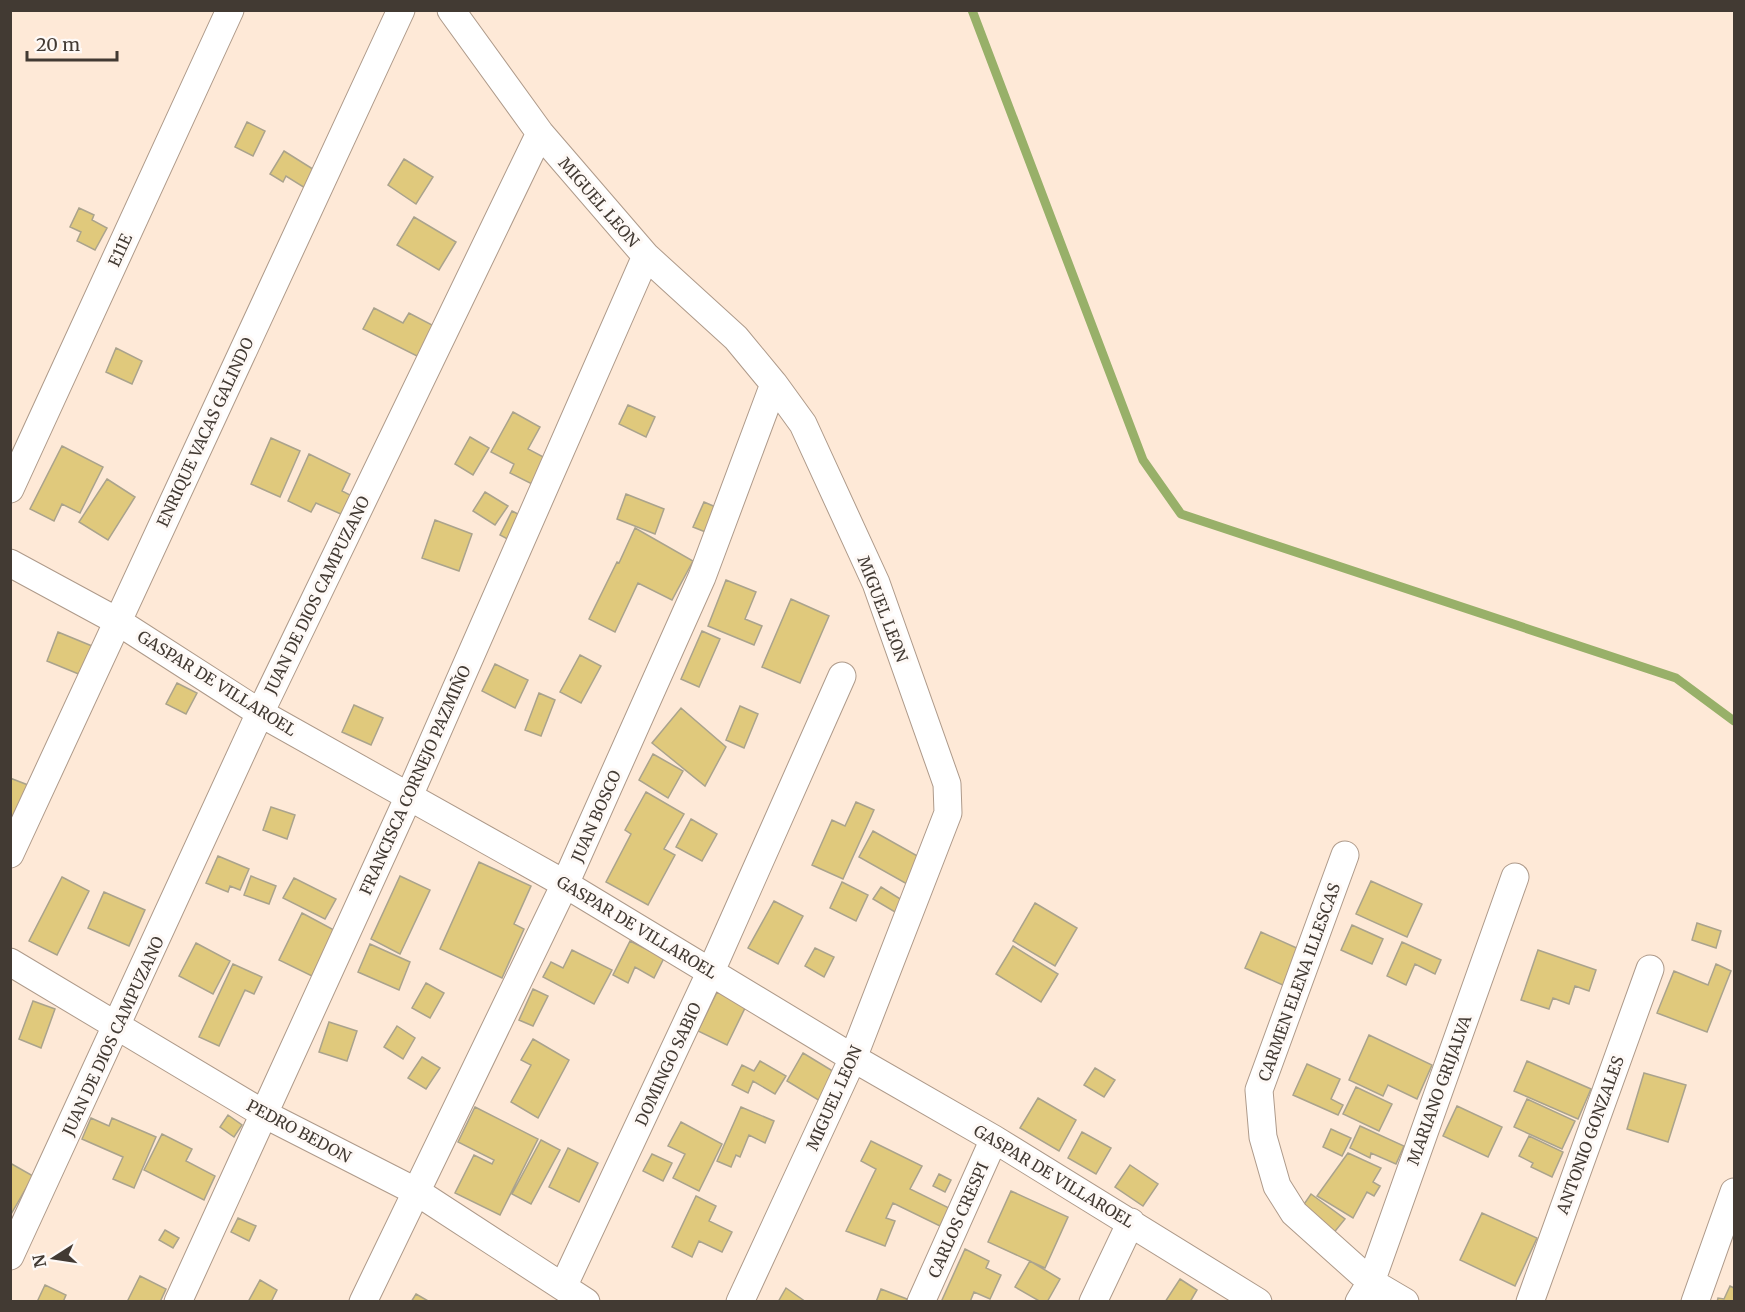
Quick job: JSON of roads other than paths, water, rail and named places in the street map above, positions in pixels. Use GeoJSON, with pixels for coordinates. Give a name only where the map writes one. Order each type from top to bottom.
{"type":"FeatureCollection","features":[{"type":"Feature","properties":{"kind":"street","name":"E11E"},"geometry":{"type":"LineString","coordinates":[[10,489],[230,10]]}},
{"type":"Feature","properties":{"kind":"street","name":"ENRIQUE VACAS GALINDO"},"geometry":{"type":"LineString","coordinates":[[10,855],[401,10]]}},
{"type":"Feature","properties":{"kind":"street","name":"MIGUEL LEON"},"geometry":{"type":"LineString","coordinates":[[451,10],[540,133],[646,256],[736,338],[803,424],[876,583],[947,784],[948,813],[853,1058],[740,1302]]}},
{"type":"Feature","properties":{"kind":"street","name":"JUAN DE DIOS CAMPUZANO"},"geometry":{"type":"LineString","coordinates":[[10,1256],[260,714],[540,133]]}},
{"type":"Feature","properties":{"kind":"street","name":"FRANCISCA CORNEJO PAZMIÑO"},"geometry":{"type":"LineString","coordinates":[[178,1302],[409,796],[646,256]]}},
{"type":"Feature","properties":{"kind":"street","name":"JUAN BOSCO"},"geometry":{"type":"LineString","coordinates":[[363,1302],[565,884],[702,577],[774,384]]}},
{"type":"Feature","properties":{"kind":"street","name":"GASPAR DE VILLAROEL"},"geometry":{"type":"LineString","coordinates":[[10,563],[117,621],[260,714],[565,884],[853,1058],[994,1139],[1257,1302]]}},
{"type":"Feature","properties":{"kind":"street","name":"DOMINGO SABIO"},"geometry":{"type":"LineString","coordinates":[[563,1287],[711,971],[842,676]]}},
{"type":"Feature","properties":{"kind":"street","name":"CARMEN ELENA ILLESCAS"},"geometry":{"type":"LineString","coordinates":[[1345,855],[1259,1090],[1263,1137],[1277,1186],[1294,1214],[1365,1292],[1405,1302]]}},
{"type":"Feature","properties":{"kind":"street","name":"MARIANO GRIJALVA"},"geometry":{"type":"LineString","coordinates":[[1365,1292],[1515,877]]}},
{"type":"Feature","properties":{"kind":"street","name":"PEDRO BEDON"},"geometry":{"type":"LineString","coordinates":[[10,962],[264,1114],[417,1192],[586,1302]]}},
{"type":"Feature","properties":{"kind":"street","name":"ANTONIO GONZALES"},"geometry":{"type":"LineString","coordinates":[[1530,1302],[1650,969]]}},
{"type":"Feature","properties":{"kind":"street","name":"CARLOS CRESPI"},"geometry":{"type":"LineString","coordinates":[[921,1302],[994,1139]]}},
{"type":"Feature","properties":{"kind":"street"},"geometry":{"type":"LineString","coordinates":[[1695,1302],[1734,1192]]}},
{"type":"Feature","properties":{"kind":"street"},"geometry":{"type":"LineString","coordinates":[[1093,1302],[1131,1222]]}},
{"type":"Feature","properties":{"kind":"waterway"},"geometry":{"type":"LineString","coordinates":[[972,10],[1143,460],[1181,514],[1676,678],[1734,721]]}}]}
